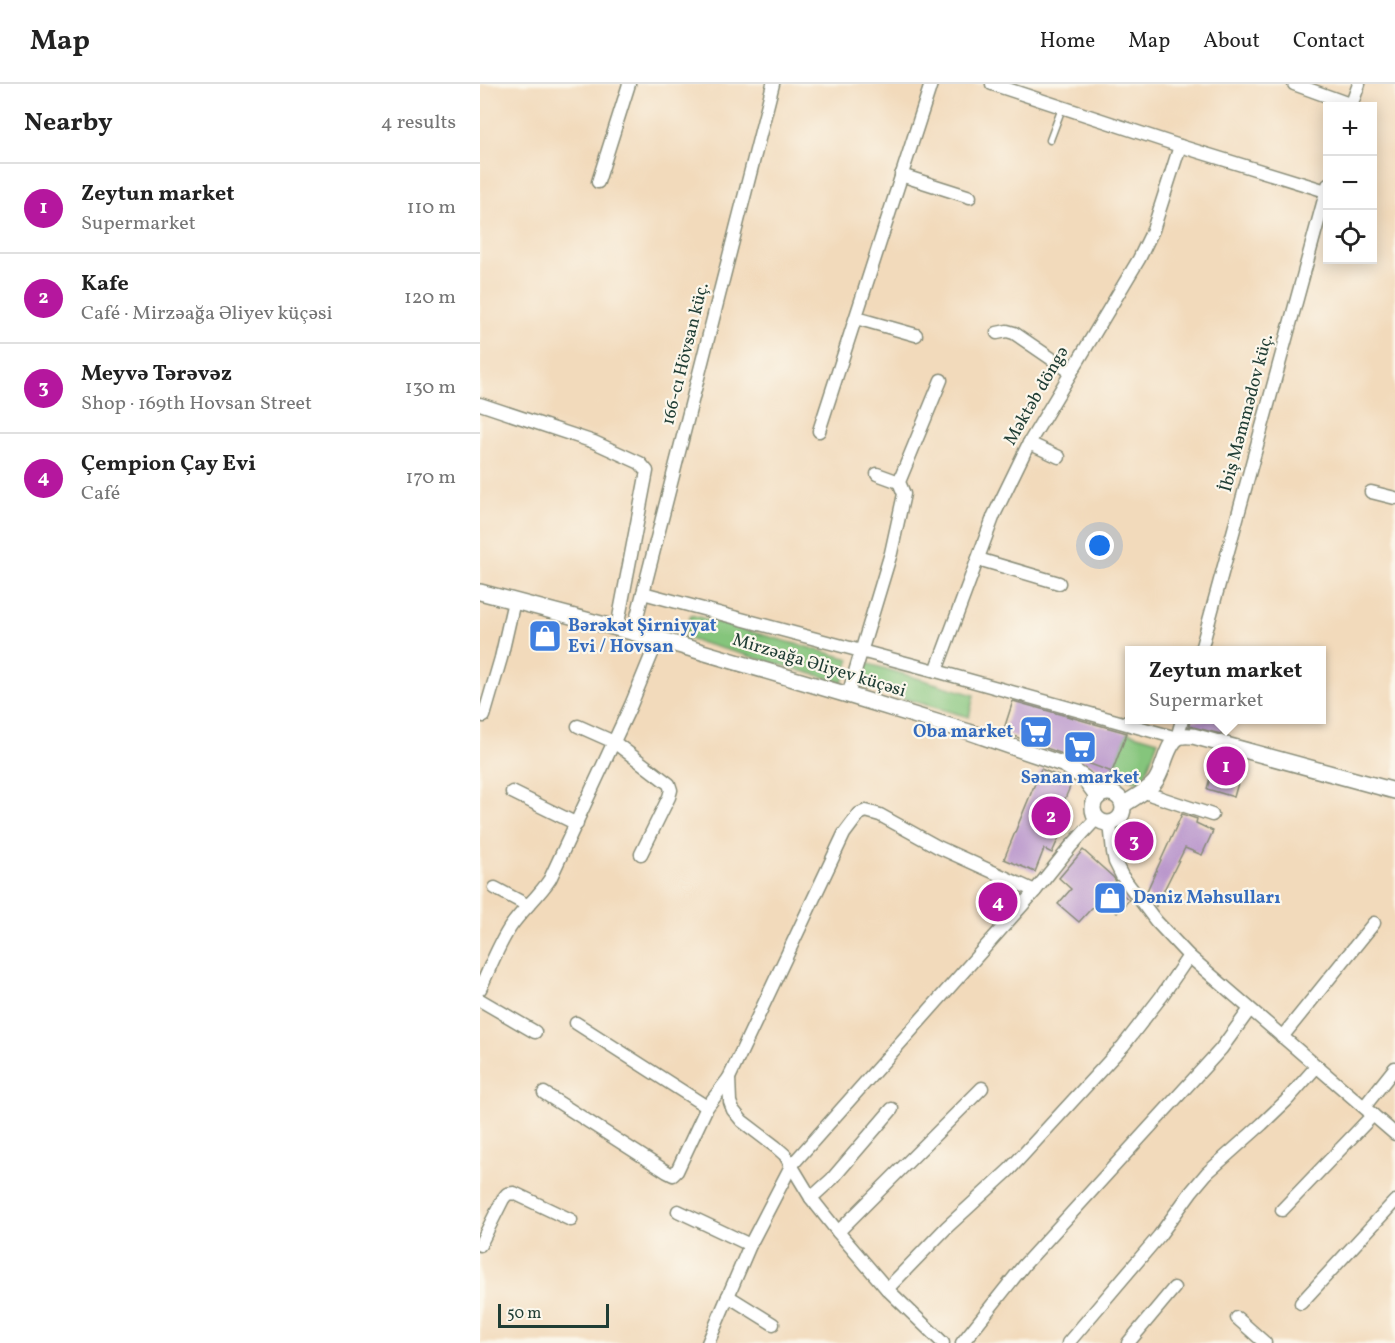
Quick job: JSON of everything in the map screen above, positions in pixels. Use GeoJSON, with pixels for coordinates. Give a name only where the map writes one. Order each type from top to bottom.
{"type":"FeatureCollection","features":[{"type":"Feature","properties":{"kind":"street"},"geometry":{"type":"LineString","coordinates":[[598,182],[629,84]]}},
{"type":"Feature","properties":{"kind":"street","name":"166-cı Hövsan küç."},"geometry":{"type":"LineString","coordinates":[[633,632],[773,84]]}},
{"type":"Feature","properties":{"kind":"street"},"geometry":{"type":"LineString","coordinates":[[819,430],[931,84]]}},
{"type":"Feature","properties":{"kind":"street"},"geometry":{"type":"LineString","coordinates":[[992,84],[1180,146],[1323,187]]}},
{"type":"Feature","properties":{"kind":"street"},"geometry":{"type":"LineString","coordinates":[[1294,84],[1341,102]]}},
{"type":"Feature","properties":{"kind":"street"},"geometry":{"type":"LineString","coordinates":[[1353,102],[1359,84]]}},
{"type":"Feature","properties":{"kind":"street","name":"Məktəb döngə"},"geometry":{"type":"LineString","coordinates":[[936,671],[994,515],[1029,443],[1139,259],[1153,230],[1180,146]]}},
{"type":"Feature","properties":{"kind":"street"},"geometry":{"type":"LineString","coordinates":[[901,175],[970,197]]}},
{"type":"Feature","properties":{"kind":"street","name":"İbiş Məmmədov küç."},"geometry":{"type":"LineString","coordinates":[[1202,646],[1323,203]]}},
{"type":"Feature","properties":{"kind":"street"},"geometry":{"type":"LineString","coordinates":[[856,318],[916,334]]}},
{"type":"Feature","properties":{"kind":"street"},"geometry":{"type":"LineString","coordinates":[[997,333],[1007,331],[1014,333],[1071,372]]}},
{"type":"Feature","properties":{"kind":"street"},"geometry":{"type":"LineString","coordinates":[[848,695],[891,553],[904,494],[899,482],[941,380]]}},
{"type":"Feature","properties":{"kind":"street"},"geometry":{"type":"LineString","coordinates":[[480,404],[594,442],[640,463],[647,471],[617,628]]}},
{"type":"Feature","properties":{"kind":"street"},"geometry":{"type":"LineString","coordinates":[[1029,443],[1059,457]]}},
{"type":"Feature","properties":{"kind":"street"},"geometry":{"type":"LineString","coordinates":[[877,474],[899,482]]}},
{"type":"Feature","properties":{"kind":"street"},"geometry":{"type":"LineString","coordinates":[[1371,492],[1395,498]]}},
{"type":"Feature","properties":{"kind":"street"},"geometry":{"type":"LineString","coordinates":[[978,559],[1059,583]]}},
{"type":"Feature","properties":{"kind":"street","name":"Mirzəağa Əliyev küçəsi"},"geometry":{"type":"LineString","coordinates":[[480,592],[658,639],[969,732],[1065,765],[1084,778],[1098,797]]}},
{"type":"Feature","properties":{"kind":"street"},"geometry":{"type":"LineString","coordinates":[[643,593],[1125,724]]}},
{"type":"Feature","properties":{"kind":"street"},"geometry":{"type":"LineString","coordinates":[[484,716],[501,658],[514,601]]}},
{"type":"Feature","properties":{"kind":"street"},"geometry":{"type":"LineString","coordinates":[[480,989],[483,972],[511,927],[527,905],[542,892],[550,879],[614,742],[658,639]]}},
{"type":"Feature","properties":{"kind":"street"},"geometry":{"type":"LineString","coordinates":[[1127,724],[1177,738],[1193,736],[1395,791]]}},
{"type":"Feature","properties":{"kind":"street"},"geometry":{"type":"LineString","coordinates":[[1123,805],[1154,783],[1170,747],[1177,738],[1181,724]]}},
{"type":"Feature","properties":{"kind":"street"},"geometry":{"type":"LineString","coordinates":[[578,726],[614,742],[669,784],[671,790],[669,797],[641,854]]}},
{"type":"Feature","properties":{"kind":"street"},"geometry":{"type":"LineString","coordinates":[[1145,791],[1212,815]]}},
{"type":"Feature","properties":{"kind":"street"},"geometry":{"type":"LineString","coordinates":[[512,792],[577,824]]}},
{"type":"Feature","properties":{"kind":"street"},"geometry":{"type":"LineString","coordinates":[[708,1343],[750,1245],[792,1166],[1035,891],[1071,846],[1103,820],[1119,819],[1123,810],[1121,801],[1115,795],[1106,794],[1098,797],[1094,810],[1103,820],[1115,862],[1122,876],[1156,921],[1189,956],[1395,1134]]}},
{"type":"Feature","properties":{"kind":"street"},"geometry":{"type":"LineString","coordinates":[[544,1093],[667,1172],[673,1175],[678,1171],[707,1107],[729,1078],[844,834],[859,814],[866,811],[880,815],[938,848],[1035,891]]}},
{"type":"Feature","properties":{"kind":"street"},"geometry":{"type":"LineString","coordinates":[[495,888],[527,905]]}},
{"type":"Feature","properties":{"kind":"street"},"geometry":{"type":"LineString","coordinates":[[1282,1036],[1374,923]]}},
{"type":"Feature","properties":{"kind":"street"},"geometry":{"type":"LineString","coordinates":[[887,1289],[947,1227],[1009,1170],[1123,1046],[1189,956]]}},
{"type":"Feature","properties":{"kind":"street"},"geometry":{"type":"LineString","coordinates":[[480,1000],[535,1032]]}},
{"type":"Feature","properties":{"kind":"street"},"geometry":{"type":"LineString","coordinates":[[962,1343],[1024,1265],[1221,1049],[1250,1009]]}},
{"type":"Feature","properties":{"kind":"street"},"geometry":{"type":"LineString","coordinates":[[576,1023],[707,1107]]}},
{"type":"Feature","properties":{"kind":"street"},"geometry":{"type":"LineString","coordinates":[[1068,1343],[1159,1236],[1207,1173],[1286,1101],[1317,1066]]}},
{"type":"Feature","properties":{"kind":"street"},"geometry":{"type":"LineString","coordinates":[[1282,1210],[1368,1111],[1395,1068]]}},
{"type":"Feature","properties":{"kind":"street"},"geometry":{"type":"LineString","coordinates":[[729,1078],[730,1102],[733,1110],[742,1121],[785,1155],[811,1198],[837,1232],[887,1289],[943,1343]]}},
{"type":"Feature","properties":{"kind":"street"},"geometry":{"type":"LineString","coordinates":[[837,1232],[982,1088]]}},
{"type":"Feature","properties":{"kind":"street"},"geometry":{"type":"LineString","coordinates":[[811,1198],[832,1179],[892,1109]]}},
{"type":"Feature","properties":{"kind":"street"},"geometry":{"type":"LineString","coordinates":[[480,1245],[507,1194],[514,1193],[571,1220]]}},
{"type":"Feature","properties":{"kind":"street"},"geometry":{"type":"LineString","coordinates":[[1301,1303],[1395,1201]]}},
{"type":"Feature","properties":{"kind":"street"},"geometry":{"type":"LineString","coordinates":[[678,1211],[750,1245]]}},
{"type":"Feature","properties":{"kind":"street"},"geometry":{"type":"LineString","coordinates":[[1128,1343],[1174,1288]]}},
{"type":"Feature","properties":{"kind":"street"},"geometry":{"type":"LineString","coordinates":[[728,1296],[773,1324]]}},
{"type":"Feature","properties":{"kind":"street"},"geometry":{"type":"LineString","coordinates":[[1237,1318],[1265,1343]]}},
{"type":"Feature","properties":{"kind":"lane"},"geometry":{"type":"LineString","coordinates":[[1050,140],[1062,107]]}},
{"type":"Feature","properties":{"kind":"green space"},"geometry":{"type":"Polygon","coordinates":[[[691,615],[850,659],[842,682],[684,638],[691,615]]]}},
{"type":"Feature","properties":{"kind":"green space"},"geometry":{"type":"Polygon","coordinates":[[[866,663],[974,695],[969,717],[860,686],[866,663]]]}},
{"type":"Feature","properties":{"kind":"green space"},"geometry":{"type":"Polygon","coordinates":[[[1127,732],[1158,741],[1142,783],[1112,772],[1127,732]]]}},
{"type":"Feature","properties":{"kind":"building"},"geometry":{"type":"Polygon","coordinates":[[[1013,701],[1127,733],[1112,772],[1003,732],[1013,701]]]}},
{"type":"Feature","properties":{"kind":"building"},"geometry":{"type":"Polygon","coordinates":[[[1189,724],[1224,724],[1221,734],[1189,726],[1189,724]]]}},
{"type":"Feature","properties":{"kind":"building"},"geometry":{"type":"Polygon","coordinates":[[[1216,755],[1244,762],[1234,797],[1207,789],[1216,755]]]}},
{"type":"Feature","properties":{"kind":"building"},"geometry":{"type":"Polygon","coordinates":[[[1041,769],[1072,782],[1052,830],[1061,833],[1052,853],[1044,849],[1035,872],[1004,859],[1041,769]]]}},
{"type":"Feature","properties":{"kind":"building"},"geometry":{"type":"Polygon","coordinates":[[[1182,814],[1197,819],[1196,823],[1213,831],[1202,855],[1185,848],[1156,906],[1146,893],[1182,814]]]}},
{"type":"Feature","properties":{"kind":"building"},"geometry":{"type":"Polygon","coordinates":[[[1132,832],[1148,842],[1141,853],[1125,843],[1132,832]]]}},
{"type":"Feature","properties":{"kind":"building"},"geometry":{"type":"Polygon","coordinates":[[[1083,850],[1113,877],[1116,881],[1112,885],[1129,900],[1117,913],[1101,898],[1079,922],[1058,904],[1071,889],[1059,878],[1083,850]]]}},
{"type":"Feature","properties":{"kind":"place","name":"Bərəkət Şirniyyat Evi / Hovsan"},"geometry":{"type":"Point","coordinates":[545,636]}},
{"type":"Feature","properties":{"kind":"place","name":"Oba market"},"geometry":{"type":"Point","coordinates":[1036,732]}},
{"type":"Feature","properties":{"kind":"place","name":"Sənan market"},"geometry":{"type":"Point","coordinates":[1080,747]}},
{"type":"Feature","properties":{"kind":"place","name":"Zeytun market"},"geometry":{"type":"Point","coordinates":[1226,766]}},
{"type":"Feature","properties":{"kind":"place","name":"Kafe"},"geometry":{"type":"Point","coordinates":[1051,816]}},
{"type":"Feature","properties":{"kind":"place","name":"Meyvə Tərəvəz"},"geometry":{"type":"Point","coordinates":[1134,841]}},
{"type":"Feature","properties":{"kind":"place","name":"Dəniz Məhsulları"},"geometry":{"type":"Point","coordinates":[1110,898]}},
{"type":"Feature","properties":{"kind":"place","name":"Çempion Çay Evi"},"geometry":{"type":"Point","coordinates":[998,902]}}]}
